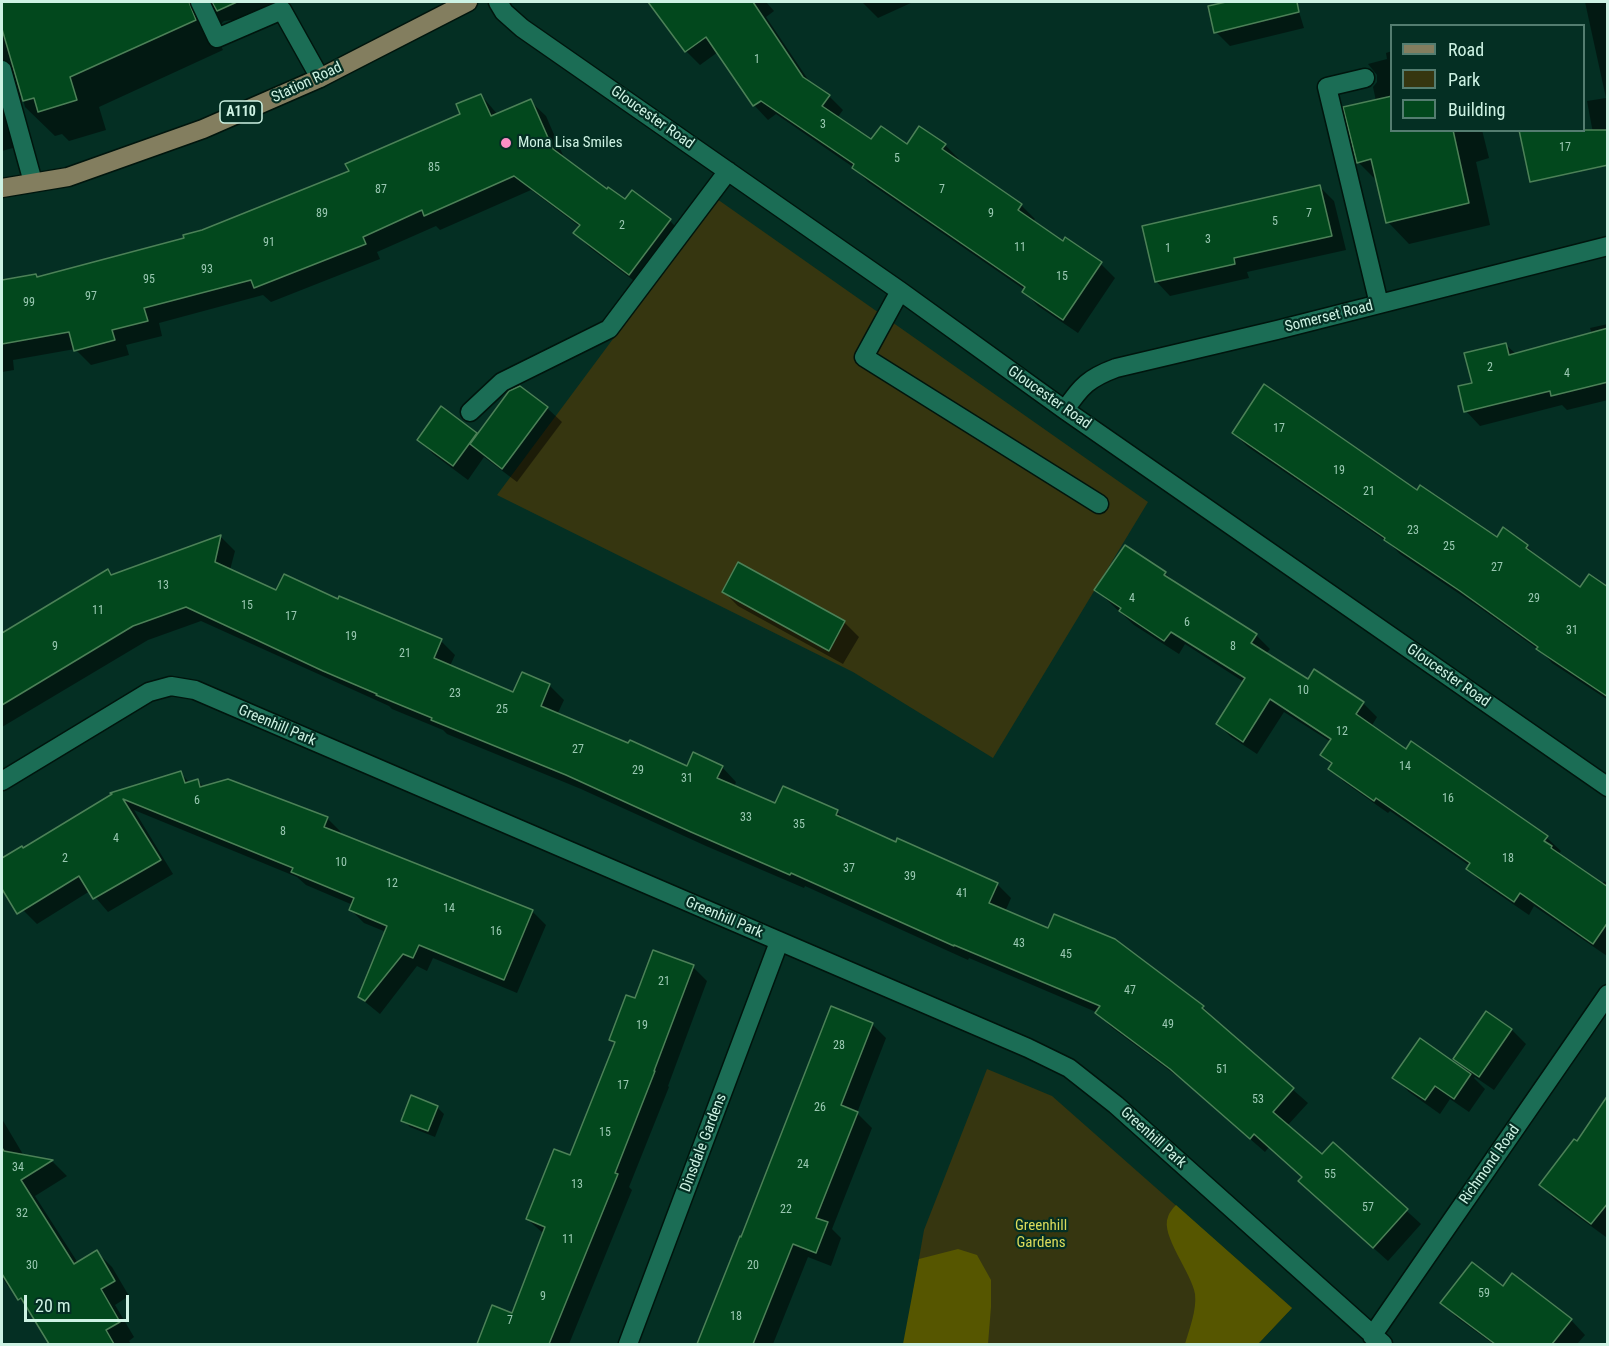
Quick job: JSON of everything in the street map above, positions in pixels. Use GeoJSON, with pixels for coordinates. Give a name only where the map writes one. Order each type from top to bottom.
{"type":"FeatureCollection","features":[{"type":"Feature","properties":{"kind":"main road","name":"Station Road"},"geometry":{"type":"LineString","coordinates":[[2,188],[68,177],[203,129],[320,78],[468,2]]}},
{"type":"Feature","properties":{"kind":"street"},"geometry":{"type":"LineString","coordinates":[[200,2],[218,38],[282,10],[320,78]]}},
{"type":"Feature","properties":{"kind":"street","name":"Gloucester Road"},"geometry":{"type":"LineString","coordinates":[[498,2],[504,12],[522,28],[900,291],[1065,410],[1608,787]]}},
{"type":"Feature","properties":{"kind":"street"},"geometry":{"type":"LineString","coordinates":[[2,70],[33,182]]}},
{"type":"Feature","properties":{"kind":"street"},"geometry":{"type":"LineString","coordinates":[[1365,78],[1327,87],[1379,304]]}},
{"type":"Feature","properties":{"kind":"street"},"geometry":{"type":"LineString","coordinates":[[470,412],[502,382],[609,329],[728,171]]}},
{"type":"Feature","properties":{"kind":"street","name":"Somerset Road"},"geometry":{"type":"LineString","coordinates":[[1065,410],[1080,388],[1094,376],[1116,368],[1608,246]]}},
{"type":"Feature","properties":{"kind":"street"},"geometry":{"type":"LineString","coordinates":[[900,291],[864,357],[1099,504]]}},
{"type":"Feature","properties":{"kind":"street","name":"Greenhill Park"},"geometry":{"type":"LineString","coordinates":[[2,781],[149,692],[171,686],[195,690],[1028,1048],[1069,1068],[1116,1105],[1378,1340]]}},
{"type":"Feature","properties":{"kind":"street","name":"Dinsdale Gardens"},"geometry":{"type":"LineString","coordinates":[[628,1344],[779,942]]}},
{"type":"Feature","properties":{"kind":"street","name":"Richmond Road"},"geometry":{"type":"LineString","coordinates":[[1378,1340],[1608,994]]}},
{"type":"Feature","properties":{"kind":"green space"},"geometry":{"type":"Polygon","coordinates":[[[717,199],[1148,502],[993,758],[853,672],[497,495],[717,199]]]}},
{"type":"Feature","properties":{"kind":"green space","name":"Greenhill Gardens"},"geometry":{"type":"Polygon","coordinates":[[[987,1069],[1052,1096],[1292,1308],[1258,1344],[904,1344],[924,1230],[987,1069]]]}},
{"type":"Feature","properties":{"kind":"shaded area"},"geometry":{"type":"Polygon","coordinates":[[[1176,1205],[1292,1308],[1258,1344],[1185,1344],[1194,1313],[1195,1294],[1193,1285],[1168,1234],[1168,1217],[1176,1205]]]}},
{"type":"Feature","properties":{"kind":"shaded area"},"geometry":{"type":"Polygon","coordinates":[[[958,1249],[977,1255],[991,1280],[988,1344],[903,1344],[919,1259],[958,1249]]]}},
{"type":"Feature","properties":{"kind":"building"},"geometry":{"type":"Polygon","coordinates":[[[2,2],[189,2],[196,20],[70,77],[77,100],[38,112],[34,98],[23,101],[2,29],[2,2]]]}},
{"type":"Feature","properties":{"kind":"building"},"geometry":{"type":"Polygon","coordinates":[[[212,2],[237,2],[217,11],[212,2]]]}},
{"type":"Feature","properties":{"kind":"building"},"geometry":{"type":"Polygon","coordinates":[[[648,2],[753,2],[803,77],[830,95],[822,106],[871,139],[881,126],[907,144],[919,126],[946,144],[942,149],[1022,204],[1018,210],[1063,241],[1065,237],[1102,262],[1063,320],[1022,292],[1025,287],[852,168],[854,164],[761,101],[753,106],[706,37],[685,52],[648,2]]]}},
{"type":"Feature","properties":{"kind":"building"},"geometry":{"type":"Polygon","coordinates":[[[1226,2],[1297,2],[1299,12],[1214,33],[1208,6],[1226,2]]]}},
{"type":"Feature","properties":{"kind":"building"},"geometry":{"type":"Polygon","coordinates":[[[481,94],[491,116],[531,99],[553,149],[607,189],[608,187],[625,199],[632,190],[671,219],[629,275],[573,233],[580,225],[514,176],[424,216],[422,210],[363,237],[366,244],[254,288],[251,280],[144,308],[148,321],[112,330],[115,340],[74,351],[69,332],[2,344],[2,280],[36,274],[37,277],[184,238],[183,235],[202,230],[349,171],[345,164],[460,114],[456,104],[481,94]]]}},
{"type":"Feature","properties":{"kind":"building"},"geometry":{"type":"Polygon","coordinates":[[[1390,96],[1390,132],[1453,132],[1469,203],[1386,223],[1371,159],[1357,163],[1343,107],[1390,96]]]}},
{"type":"Feature","properties":{"kind":"building"},"geometry":{"type":"Polygon","coordinates":[[[1608,130],[1608,165],[1530,182],[1519,132],[1608,130]]]}},
{"type":"Feature","properties":{"kind":"building"},"geometry":{"type":"Polygon","coordinates":[[[1320,185],[1332,236],[1234,258],[1235,264],[1155,282],[1142,226],[1320,185]]]}},
{"type":"Feature","properties":{"kind":"building"},"geometry":{"type":"Polygon","coordinates":[[[1608,328],[1608,382],[1551,396],[1550,391],[1464,412],[1458,386],[1472,383],[1464,353],[1506,343],[1509,355],[1608,328]]]}},
{"type":"Feature","properties":{"kind":"building"},"geometry":{"type":"Polygon","coordinates":[[[1264,384],[1417,490],[1420,485],[1497,537],[1503,527],[1528,545],[1526,548],[1580,587],[1589,574],[1608,587],[1608,697],[1536,649],[1538,647],[1460,591],[1232,433],[1264,384]]]}},
{"type":"Feature","properties":{"kind":"building"},"geometry":{"type":"Polygon","coordinates":[[[520,386],[548,407],[502,469],[470,444],[509,391],[520,386]]]}},
{"type":"Feature","properties":{"kind":"building"},"geometry":{"type":"Polygon","coordinates":[[[441,406],[477,433],[453,466],[417,440],[441,406]]]}},
{"type":"Feature","properties":{"kind":"building"},"geometry":{"type":"Polygon","coordinates":[[[221,535],[215,562],[276,590],[284,574],[338,599],[339,596],[442,639],[434,658],[513,692],[522,672],[550,684],[541,706],[628,743],[630,740],[687,766],[693,752],[723,766],[717,778],[775,803],[783,786],[838,810],[836,815],[896,842],[897,838],[998,883],[989,903],[1048,928],[1054,914],[1115,939],[1204,1006],[1202,1008],[1294,1088],[1273,1112],[1322,1154],[1333,1142],[1408,1209],[1373,1248],[1298,1181],[1302,1177],[1254,1134],[1250,1139],[1170,1069],[1095,1013],[1100,1006],[954,946],[566,775],[431,720],[432,718],[376,695],[186,607],[133,626],[2,705],[2,633],[108,569],[111,575],[221,535]]]}},
{"type":"Feature","properties":{"kind":"building"},"geometry":{"type":"Polygon","coordinates":[[[1125,545],[1166,572],[1164,575],[1257,634],[1251,643],[1308,679],[1314,669],[1364,702],[1356,714],[1406,749],[1411,741],[1548,836],[1544,841],[1552,846],[1551,848],[1608,887],[1608,922],[1593,944],[1520,893],[1514,902],[1466,869],[1470,863],[1376,798],[1374,801],[1328,769],[1332,763],[1320,755],[1331,739],[1270,699],[1243,742],[1216,724],[1245,678],[1171,632],[1164,641],[1119,611],[1121,608],[1094,590],[1125,545]]]}},
{"type":"Feature","properties":{"kind":"building"},"geometry":{"type":"Polygon","coordinates":[[[738,562],[845,621],[829,651],[722,592],[738,562]]]}},
{"type":"Feature","properties":{"kind":"building"},"geometry":{"type":"Polygon","coordinates":[[[181,771],[185,783],[198,779],[200,787],[228,779],[328,817],[324,827],[533,910],[504,980],[419,945],[413,958],[403,954],[365,1001],[358,997],[387,926],[349,910],[354,898],[291,872],[293,868],[123,799],[161,860],[93,899],[79,876],[17,914],[2,889],[2,858],[22,846],[23,848],[112,794],[110,793],[181,771]]]}},
{"type":"Feature","properties":{"kind":"building"},"geometry":{"type":"Polygon","coordinates":[[[653,950],[694,965],[615,1173],[618,1174],[549,1344],[477,1344],[492,1305],[512,1313],[545,1227],[526,1219],[554,1149],[570,1155],[615,1042],[609,1040],[626,995],[635,998],[653,950]]]}},
{"type":"Feature","properties":{"kind":"building"},"geometry":{"type":"Polygon","coordinates":[[[831,1006],[873,1023],[841,1105],[858,1112],[816,1218],[828,1222],[816,1253],[793,1244],[753,1344],[697,1344],[741,1237],[831,1006]]]}},
{"type":"Feature","properties":{"kind":"building"},"geometry":{"type":"Polygon","coordinates":[[[1486,1011],[1512,1029],[1479,1077],[1453,1059],[1486,1011]]]}},
{"type":"Feature","properties":{"kind":"building"},"geometry":{"type":"Polygon","coordinates":[[[1420,1038],[1471,1074],[1454,1099],[1435,1086],[1425,1100],[1392,1078],[1420,1038]]]}},
{"type":"Feature","properties":{"kind":"building"},"geometry":{"type":"Polygon","coordinates":[[[411,1095],[438,1106],[428,1131],[401,1121],[411,1095]]]}},
{"type":"Feature","properties":{"kind":"building"},"geometry":{"type":"Polygon","coordinates":[[[1608,1095],[1608,1203],[1591,1224],[1539,1185],[1574,1139],[1577,1141],[1608,1095]]]}},
{"type":"Feature","properties":{"kind":"building"},"geometry":{"type":"Polygon","coordinates":[[[2,1148],[4,1151],[53,1160],[21,1180],[74,1264],[97,1250],[115,1281],[101,1289],[120,1322],[106,1330],[114,1344],[49,1344],[21,1298],[18,1300],[2,1274],[2,1148]]]}},
{"type":"Feature","properties":{"kind":"building"},"geometry":{"type":"Polygon","coordinates":[[[1472,1262],[1503,1286],[1512,1273],[1572,1319],[1552,1344],[1495,1344],[1440,1303],[1472,1262]]]}},
{"type":"Feature","properties":{"kind":"place","name":"Mona Lisa Smiles"},"geometry":{"type":"Point","coordinates":[506,143]}}]}
